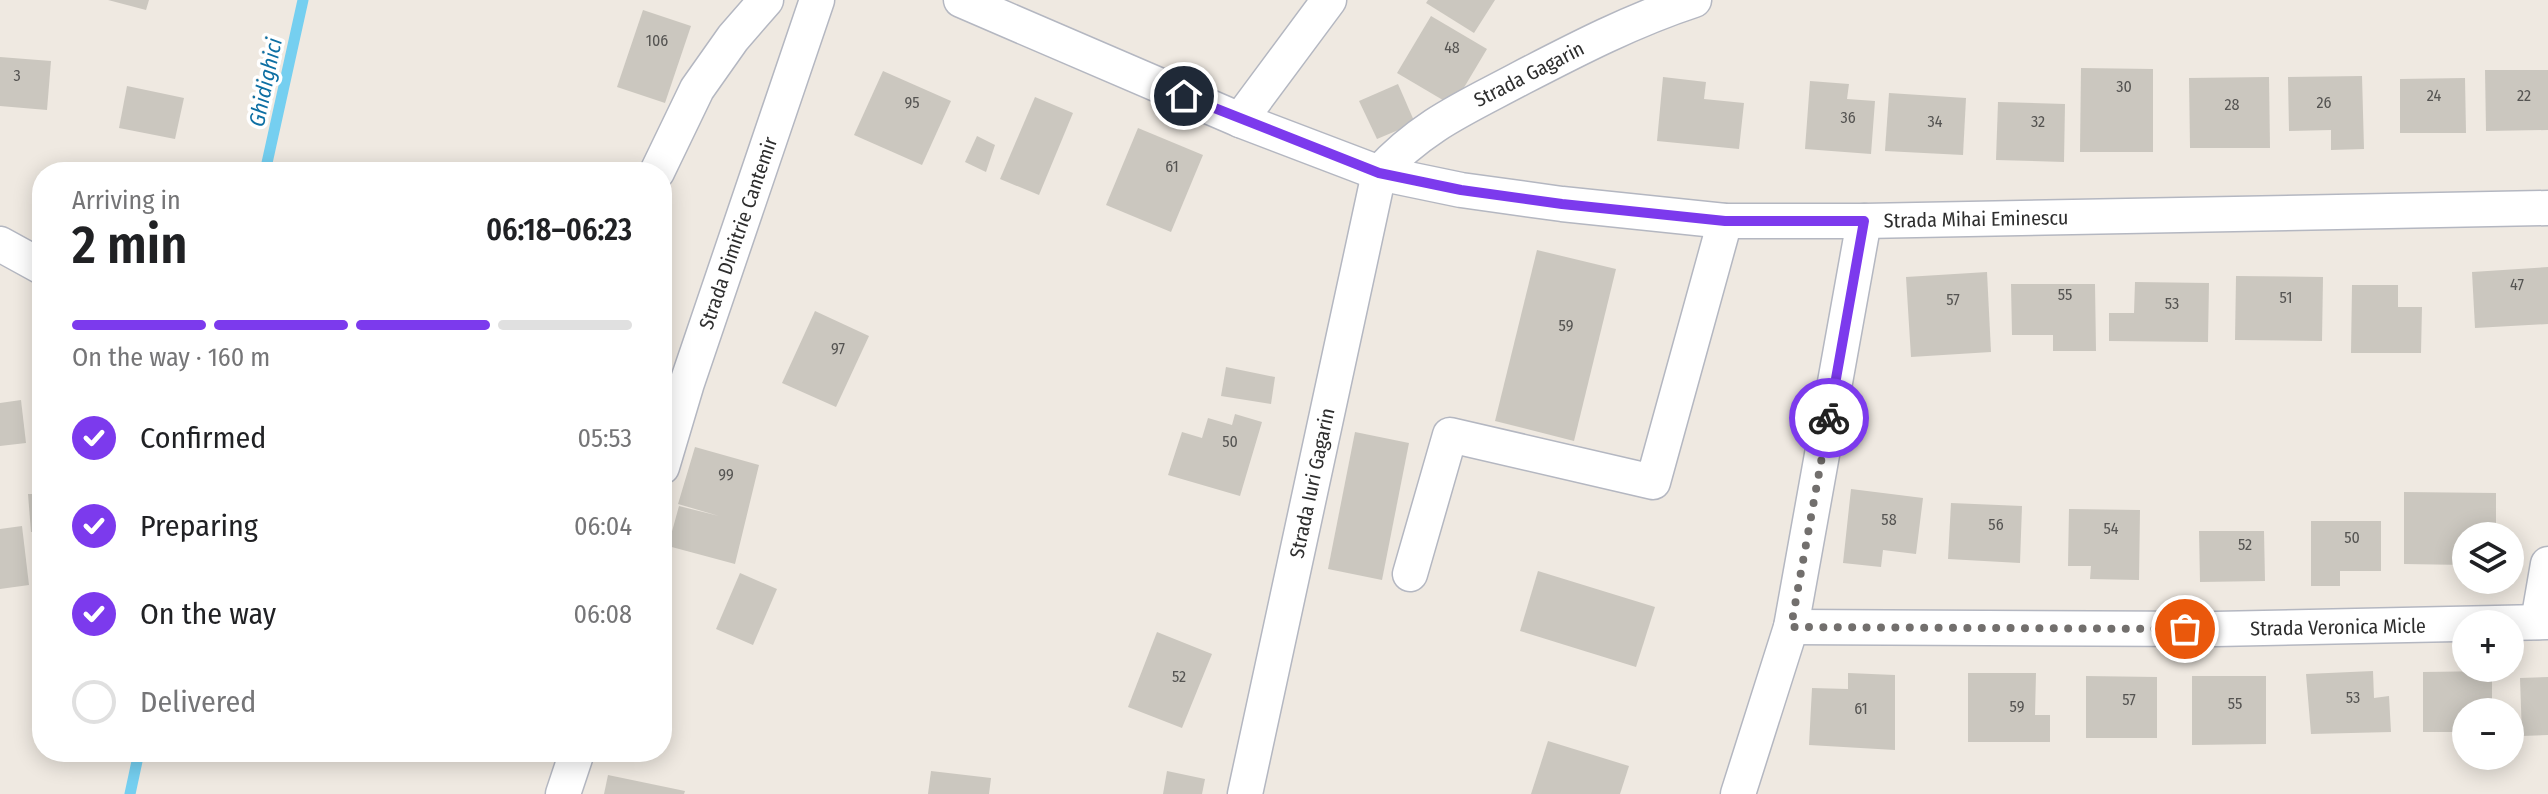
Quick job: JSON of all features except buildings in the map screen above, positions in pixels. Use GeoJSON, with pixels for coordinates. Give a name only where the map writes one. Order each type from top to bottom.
{"type":"FeatureCollection","features":[{"type":"Feature","properties":{"kind":"street"},"geometry":{"type":"LineString","coordinates":[[662,162],[697,89],[733,38],[766,0]]}},
{"type":"Feature","properties":{"kind":"street","name":"Strada Dimitrie Cantemir"},"geometry":{"type":"LineString","coordinates":[[672,433],[817,0]]}},
{"type":"Feature","properties":{"kind":"street","name":"Strada Mihai Eminescu"},"geometry":{"type":"LineString","coordinates":[[961,0],[1240,120],[1379,173],[1461,190],[1562,204],[1725,221],[2548,208]]}},
{"type":"Feature","properties":{"kind":"street"},"geometry":{"type":"LineString","coordinates":[[1240,120],[1329,0]]}},
{"type":"Feature","properties":{"kind":"street","name":"Strada Gagarin"},"geometry":{"type":"LineString","coordinates":[[1379,173],[1433,124],[1582,46],[1660,11],[1694,0]]}},
{"type":"Feature","properties":{"kind":"street","name":"Strada Iuri Gagarin"},"geometry":{"type":"LineString","coordinates":[[1245,794],[1379,173]]}},
{"type":"Feature","properties":{"kind":"street"},"geometry":{"type":"LineString","coordinates":[[1410,574],[1450,435],[1653,482],[1725,221]]}},
{"type":"Feature","properties":{"kind":"street"},"geometry":{"type":"LineString","coordinates":[[1738,794],[1791,627],[1864,221]]}},
{"type":"Feature","properties":{"kind":"street"},"geometry":{"type":"LineString","coordinates":[[0,244],[32,262]]}},
{"type":"Feature","properties":{"kind":"street"},"geometry":{"type":"LineString","coordinates":[[2543,622],[2548,564]]}},
{"type":"Feature","properties":{"kind":"street","name":"Strada Veronica Micle"},"geometry":{"type":"LineString","coordinates":[[1791,627],[2215,629],[2543,622]]}},
{"type":"Feature","properties":{"kind":"street"},"geometry":{"type":"LineString","coordinates":[[563,794],[574,762]]}},
{"type":"Feature","properties":{"kind":"waterway","name":"Ghidighici"},"geometry":{"type":"LineString","coordinates":[[267,162],[303,0]]}},
{"type":"Feature","properties":{"kind":"waterway","name":"Ghidighici"},"geometry":{"type":"LineString","coordinates":[[130,794],[137,762]]}},
{"type":"Feature","properties":{"kind":"way so far"},"geometry":{"type":"LineString","coordinates":[[1829,418],[1791,627],[2185,629]]}},
{"type":"Feature","properties":{"kind":"route"},"geometry":{"type":"LineString","coordinates":[[1184,96],[1379,173],[1461,190],[1725,221],[1864,221],[1829,418]]}}]}
